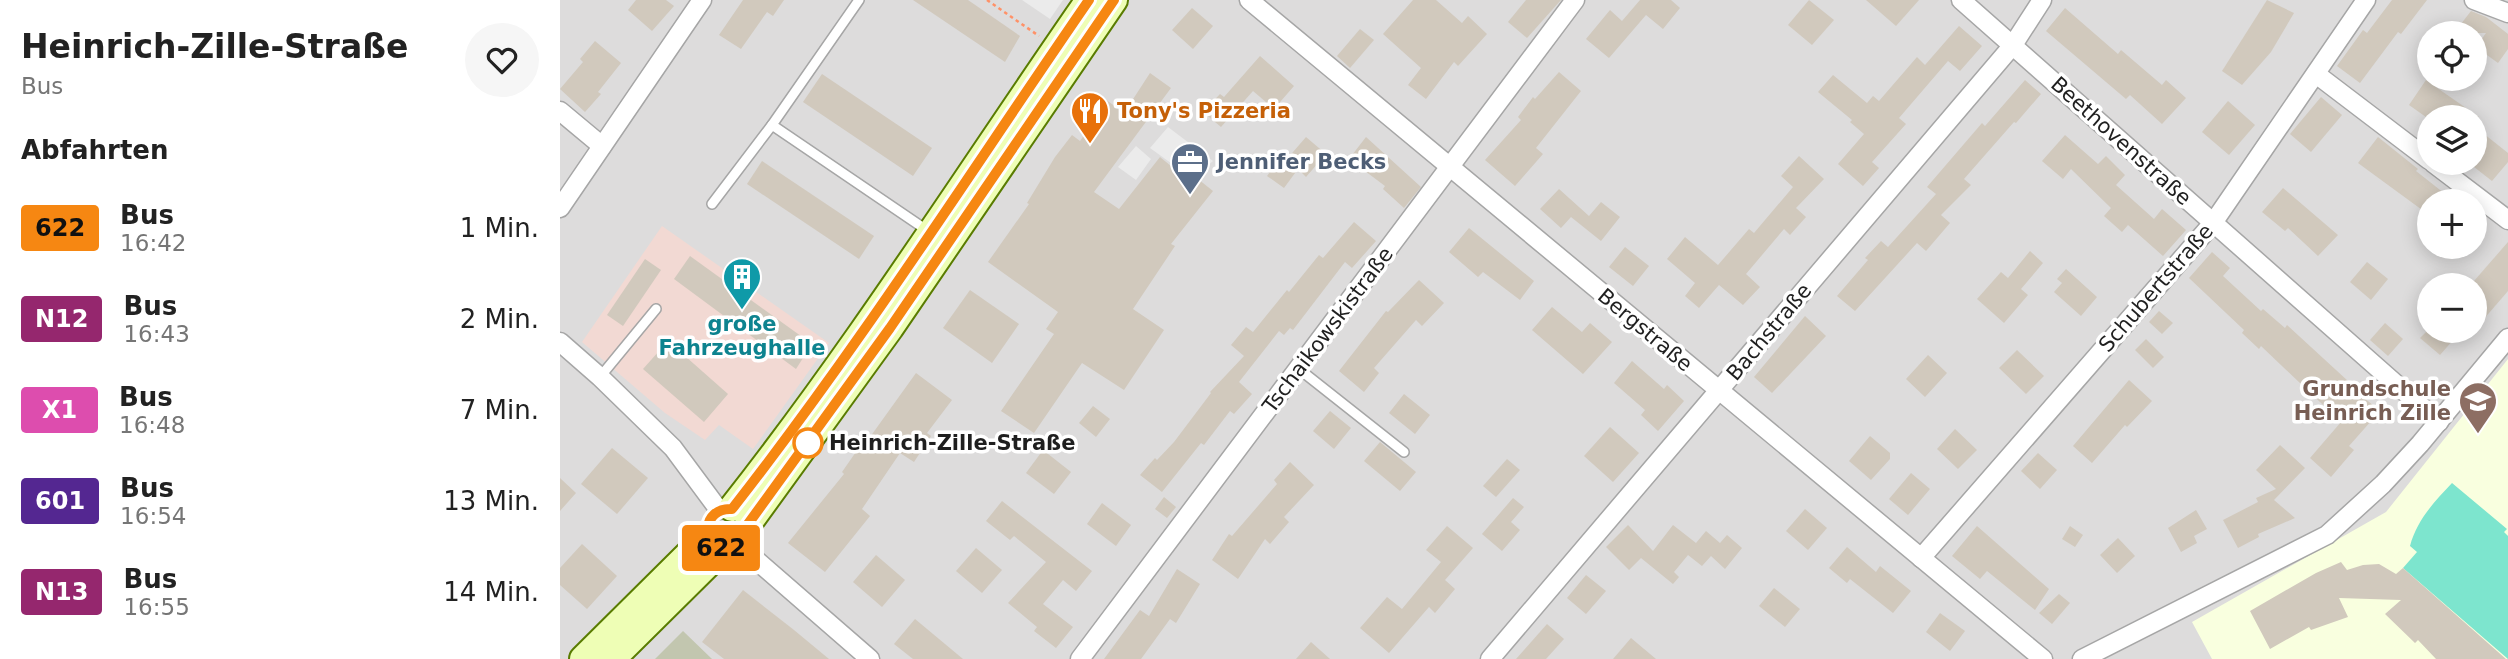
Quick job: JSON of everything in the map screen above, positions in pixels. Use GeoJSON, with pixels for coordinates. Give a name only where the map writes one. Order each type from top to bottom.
{"type":"FeatureCollection","features":[{"type":"Feature","properties":{"kind":"street"},"geometry":{"type":"LineString","coordinates":[[939,238],[1089,0]]}},
{"type":"Feature","properties":{"kind":"street"},"geometry":{"type":"LineString","coordinates":[[612,659],[728,529],[783,442],[939,238],[1114,0]]}},
{"type":"Feature","properties":{"kind":"street","name":"Bergstraße"},"geometry":{"type":"LineString","coordinates":[[1249,0],[2043,659]]}},
{"type":"Feature","properties":{"kind":"street","name":"Tschaikowskistraße"},"geometry":{"type":"LineString","coordinates":[[1080,659],[1575,0]]}},
{"type":"Feature","properties":{"kind":"street","name":"Beethovenstraße"},"geometry":{"type":"LineString","coordinates":[[1961,0],[2439,422]]}},
{"type":"Feature","properties":{"kind":"street","name":"Bachstraße"},"geometry":{"type":"LineString","coordinates":[[1490,659],[2013,45],[2042,0]]}},
{"type":"Feature","properties":{"kind":"street","name":"Schubertstraße"},"geometry":{"type":"LineString","coordinates":[[1921,558],[2213,223],[2366,0]]}},
{"type":"Feature","properties":{"kind":"street"},"geometry":{"type":"LineString","coordinates":[[2474,0],[2508,13]]}},
{"type":"Feature","properties":{"kind":"street"},"geometry":{"type":"LineString","coordinates":[[560,208],[699,1]]}},
{"type":"Feature","properties":{"kind":"street"},"geometry":{"type":"LineString","coordinates":[[2316,74],[2417,150]]}},
{"type":"Feature","properties":{"kind":"street"},"geometry":{"type":"LineString","coordinates":[[560,111],[601,146]]}},
{"type":"Feature","properties":{"kind":"street"},"geometry":{"type":"LineString","coordinates":[[2449,175],[2508,220]]}},
{"type":"Feature","properties":{"kind":"street"},"geometry":{"type":"LineString","coordinates":[[2082,659],[2327,535],[2383,484],[2439,422],[2508,338]]}},
{"type":"Feature","properties":{"kind":"street"},"geometry":{"type":"LineString","coordinates":[[560,342],[673,448],[728,529],[870,659]]}},
{"type":"Feature","properties":{"kind":"street"},"geometry":{"type":"LineString","coordinates":[[583,659],[728,529]]}},
{"type":"Feature","properties":{"kind":"lane"},"geometry":{"type":"LineString","coordinates":[[712,204],[772,125],[859,0]]}},
{"type":"Feature","properties":{"kind":"lane"},"geometry":{"type":"LineString","coordinates":[[772,125],[939,238]]}},
{"type":"Feature","properties":{"kind":"lane"},"geometry":{"type":"LineString","coordinates":[[600,377],[656,309]]}},
{"type":"Feature","properties":{"kind":"lane"},"geometry":{"type":"LineString","coordinates":[[1299,369],[1404,452]]}},
{"type":"Feature","properties":{"kind":"path"},"geometry":{"type":"LineString","coordinates":[[987,0],[1045,40]]}},
{"type":"Feature","properties":{"kind":"shaded area"},"geometry":{"type":"Polygon","coordinates":[[[560,0],[2508,0],[2508,659],[560,659],[560,0]]]}},
{"type":"Feature","properties":{"kind":"shaded area"},"geometry":{"type":"Polygon","coordinates":[[[1022,0],[1063,0],[1050,19],[1022,0]]]}},
{"type":"Feature","properties":{"kind":"shaded area"},"geometry":{"type":"Polygon","coordinates":[[[1168,127],[1213,161],[1193,179],[1150,148],[1168,127]]]}},
{"type":"Feature","properties":{"kind":"shaded area"},"geometry":{"type":"Polygon","coordinates":[[[1136,146],[1151,159],[1136,180],[1118,167],[1136,146]]]}},
{"type":"Feature","properties":{"kind":"shaded area"},"geometry":{"type":"Polygon","coordinates":[[[662,226],[829,343],[753,449],[719,425],[705,440],[665,413],[582,342],[662,226]]]}},
{"type":"Feature","properties":{"kind":"shaded area","name":"Grundschule Heinrich Zille"},"geometry":{"type":"Polygon","coordinates":[[[2508,359],[2508,659],[2212,659],[2192,622],[2386,512],[2508,359]]]}},
{"type":"Feature","properties":{"kind":"shaded area"},"geometry":{"type":"Polygon","coordinates":[[[2452,483],[2507,529],[2504,532],[2508,536],[2508,659],[2403,568],[2417,552],[2410,546],[2422,520],[2452,483]]]}},
{"type":"Feature","properties":{"kind":"shaded area"},"geometry":{"type":"Polygon","coordinates":[[[683,631],[712,659],[655,659],[683,631]]]}},
{"type":"Feature","properties":{"kind":"building"},"geometry":{"type":"Polygon","coordinates":[[[636,0],[666,0],[674,6],[652,31],[628,10],[636,0]]]}},
{"type":"Feature","properties":{"kind":"building"},"geometry":{"type":"Polygon","coordinates":[[[743,0],[784,0],[773,16],[767,12],[741,49],[719,35],[743,0]]]}},
{"type":"Feature","properties":{"kind":"building"},"geometry":{"type":"Polygon","coordinates":[[[913,0],[968,0],[1020,36],[1005,62],[913,0]]]}},
{"type":"Feature","properties":{"kind":"building"},"geometry":{"type":"Polygon","coordinates":[[[1413,0],[1436,0],[1462,23],[1468,16],[1487,34],[1458,66],[1454,62],[1426,99],[1408,85],[1421,68],[1383,34],[1413,0]]]}},
{"type":"Feature","properties":{"kind":"building"},"geometry":{"type":"Polygon","coordinates":[[[1526,0],[1561,0],[1527,38],[1508,22],[1526,0]]]}},
{"type":"Feature","properties":{"kind":"building"},"geometry":{"type":"Polygon","coordinates":[[[1640,0],[1671,0],[1680,8],[1663,29],[1646,15],[1609,58],[1586,39],[1610,10],[1622,21],[1640,0]]]}},
{"type":"Feature","properties":{"kind":"building"},"geometry":{"type":"Polygon","coordinates":[[[1809,0],[1834,20],[1812,45],[1788,25],[1809,0]]]}},
{"type":"Feature","properties":{"kind":"building"},"geometry":{"type":"Polygon","coordinates":[[[1866,0],[1919,0],[1896,26],[1866,0]]]}},
{"type":"Feature","properties":{"kind":"building"},"geometry":{"type":"Polygon","coordinates":[[[2267,0],[2294,13],[2271,52],[2242,85],[2222,71],[2267,0]]]}},
{"type":"Feature","properties":{"kind":"building"},"geometry":{"type":"Polygon","coordinates":[[[2392,0],[2427,0],[2401,34],[2398,32],[2360,83],[2337,66],[2363,30],[2367,33],[2392,0]]]}},
{"type":"Feature","properties":{"kind":"building"},"geometry":{"type":"Polygon","coordinates":[[[1192,8],[1213,26],[1193,49],[1172,30],[1192,8]]]}},
{"type":"Feature","properties":{"kind":"building"},"geometry":{"type":"Polygon","coordinates":[[[2065,8],[2118,54],[2121,50],[2162,85],[2166,80],[2186,98],[2162,124],[2130,95],[2126,99],[2046,31],[2065,8]]]}},
{"type":"Feature","properties":{"kind":"building"},"geometry":{"type":"Polygon","coordinates":[[[2471,11],[2486,17],[2508,34],[2508,49],[2498,63],[2487,55],[2487,21],[2463,21],[2471,11]]]}},
{"type":"Feature","properties":{"kind":"building"},"geometry":{"type":"Polygon","coordinates":[[[1959,26],[1982,46],[1960,71],[1948,61],[1899,118],[1906,124],[1872,162],[1879,168],[1863,186],[1838,164],[1864,134],[1850,122],[1852,120],[1818,92],[1833,75],[1867,103],[1873,96],[1879,101],[1917,57],[1925,65],[1959,26]]]}},
{"type":"Feature","properties":{"kind":"building"},"geometry":{"type":"Polygon","coordinates":[[[1360,29],[1374,40],[1350,68],[1337,56],[1360,29]]]}},
{"type":"Feature","properties":{"kind":"building"},"geometry":{"type":"Polygon","coordinates":[[[595,41],[621,63],[598,92],[601,94],[585,112],[560,89],[583,62],[580,59],[595,41]]]}},
{"type":"Feature","properties":{"kind":"building"},"geometry":{"type":"Polygon","coordinates":[[[1260,56],[1294,86],[1274,109],[1253,91],[1221,127],[1203,112],[1220,94],[1224,97],[1260,56]]]}},
{"type":"Feature","properties":{"kind":"building"},"geometry":{"type":"Polygon","coordinates":[[[1559,72],[1581,91],[1536,148],[1543,154],[1515,186],[1485,160],[1521,120],[1518,117],[1533,97],[1535,99],[1559,72]]]}},
{"type":"Feature","properties":{"kind":"building"},"geometry":{"type":"Polygon","coordinates":[[[1150,73],[1171,88],[1094,192],[1119,209],[1160,157],[1194,185],[1198,179],[1213,191],[1171,244],[1175,246],[1133,309],[1164,330],[1124,390],[1082,363],[1034,433],[1001,411],[1054,334],[1046,329],[1058,312],[988,262],[1029,204],[1027,203],[1055,157],[1072,135],[1080,141],[1095,120],[1084,112],[1097,93],[1124,113],[1150,73]]]}},
{"type":"Feature","properties":{"kind":"building"},"geometry":{"type":"Polygon","coordinates":[[[822,74],[932,148],[913,176],[803,102],[822,74]]]}},
{"type":"Feature","properties":{"kind":"building"},"geometry":{"type":"Polygon","coordinates":[[[2025,80],[2041,94],[1964,179],[1971,185],[1941,215],[1950,223],[1926,251],[1917,243],[1855,311],[1837,296],[1881,241],[1888,247],[1936,194],[1927,187],[1982,123],[1985,126],[2025,80]]]}},
{"type":"Feature","properties":{"kind":"building"},"geometry":{"type":"Polygon","coordinates":[[[2419,91],[2442,91],[2462,105],[2417,105],[2417,111],[2409,105],[2419,91]]]}},
{"type":"Feature","properties":{"kind":"building"},"geometry":{"type":"Polygon","coordinates":[[[2321,97],[2342,115],[2311,152],[2290,134],[2321,97]]]}},
{"type":"Feature","properties":{"kind":"building"},"geometry":{"type":"Polygon","coordinates":[[[2228,101],[2255,125],[2229,155],[2202,132],[2228,101]]]}},
{"type":"Feature","properties":{"kind":"building"},"geometry":{"type":"Polygon","coordinates":[[[2065,135],[2098,164],[2106,156],[2125,175],[2116,185],[2154,219],[2162,209],[2186,230],[2163,256],[2128,225],[2122,232],[2104,216],[2111,208],[2071,169],[2063,179],[2042,161],[2065,135]]]}},
{"type":"Feature","properties":{"kind":"building"},"geometry":{"type":"Polygon","coordinates":[[[2487,136],[2508,153],[2508,162],[2492,181],[2484,175],[2487,175],[2487,136]]]}},
{"type":"Feature","properties":{"kind":"building"},"geometry":{"type":"Polygon","coordinates":[[[1306,137],[1326,154],[1306,177],[1298,169],[1284,188],[1267,176],[1276,164],[1280,167],[1306,137]]]}},
{"type":"Feature","properties":{"kind":"building"},"geometry":{"type":"Polygon","coordinates":[[[1366,137],[1421,187],[1404,208],[1383,189],[1385,186],[1349,159],[1366,137]]]}},
{"type":"Feature","properties":{"kind":"building"},"geometry":{"type":"Polygon","coordinates":[[[2378,137],[2417,168],[2417,175],[2421,175],[2439,189],[2417,189],[2417,206],[2358,163],[2378,137]]]}},
{"type":"Feature","properties":{"kind":"building"},"geometry":{"type":"Polygon","coordinates":[[[1799,156],[1824,179],[1796,208],[1806,217],[1790,235],[1784,229],[1746,274],[1760,287],[1743,305],[1719,285],[1699,308],[1685,296],[1695,283],[1667,259],[1685,237],[1718,265],[1749,229],[1754,233],[1793,187],[1781,176],[1799,156]]]}},
{"type":"Feature","properties":{"kind":"building"},"geometry":{"type":"Polygon","coordinates":[[[762,161],[874,236],[859,259],[747,184],[762,161]]]}},
{"type":"Feature","properties":{"kind":"building"},"geometry":{"type":"Polygon","coordinates":[[[2283,188],[2338,235],[2318,256],[2288,228],[2285,231],[2262,212],[2283,188]]]}},
{"type":"Feature","properties":{"kind":"building"},"geometry":{"type":"Polygon","coordinates":[[[1559,189],[1589,216],[1601,202],[1620,217],[1601,241],[1571,217],[1561,228],[1540,209],[1559,189]]]}},
{"type":"Feature","properties":{"kind":"building"},"geometry":{"type":"Polygon","coordinates":[[[1354,222],[1376,241],[1352,268],[1345,262],[1293,330],[1290,328],[1284,335],[1279,331],[1239,382],[1252,394],[1234,414],[1230,411],[1162,492],[1140,475],[1174,442],[1210,392],[1244,356],[1231,345],[1246,327],[1253,332],[1319,255],[1323,258],[1354,222]]]}},
{"type":"Feature","properties":{"kind":"building"},"geometry":{"type":"Polygon","coordinates":[[[1469,228],[1534,281],[1520,300],[1483,272],[1478,277],[1449,252],[1469,228]]]}},
{"type":"Feature","properties":{"kind":"building"},"geometry":{"type":"Polygon","coordinates":[[[2508,242],[2508,291],[2487,315],[2487,273],[2481,273],[2508,242]]]}},
{"type":"Feature","properties":{"kind":"building"},"geometry":{"type":"Polygon","coordinates":[[[1625,247],[1649,266],[1633,286],[1609,267],[1625,247]]]}},
{"type":"Feature","properties":{"kind":"building"},"geometry":{"type":"Polygon","coordinates":[[[2030,251],[2043,263],[2021,289],[2028,295],[2004,323],[1977,299],[2001,272],[2008,278],[2030,251]]]}},
{"type":"Feature","properties":{"kind":"building"},"geometry":{"type":"Polygon","coordinates":[[[2212,252],[2230,268],[2223,276],[2261,311],[2263,309],[2285,328],[2287,325],[2348,381],[2346,383],[2380,411],[2349,446],[2354,450],[2331,477],[2310,458],[2341,422],[2261,346],[2259,349],[2242,333],[2244,330],[2189,278],[2212,252]]]}},
{"type":"Feature","properties":{"kind":"building","name":"große Fahrzeughalle"},"geometry":{"type":"Polygon","coordinates":[[[690,256],[812,344],[796,369],[674,279],[690,256]]]}},
{"type":"Feature","properties":{"kind":"building"},"geometry":{"type":"Polygon","coordinates":[[[645,259],[661,270],[623,326],[607,315],[645,259]]]}},
{"type":"Feature","properties":{"kind":"building"},"geometry":{"type":"Polygon","coordinates":[[[2367,262],[2388,279],[2371,300],[2350,282],[2367,262]]]}},
{"type":"Feature","properties":{"kind":"building"},"geometry":{"type":"Polygon","coordinates":[[[2066,269],[2097,297],[2081,316],[2054,292],[2062,283],[2057,279],[2066,269]]]}},
{"type":"Feature","properties":{"kind":"building"},"geometry":{"type":"Polygon","coordinates":[[[1419,280],[1444,303],[1422,326],[1416,320],[1374,368],[1379,373],[1364,392],[1339,371],[1386,311],[1419,280]]]}},
{"type":"Feature","properties":{"kind":"building"},"geometry":{"type":"Polygon","coordinates":[[[970,290],[1019,324],[992,363],[943,328],[970,290]]]}},
{"type":"Feature","properties":{"kind":"building"},"geometry":{"type":"Polygon","coordinates":[[[1552,307],[1582,332],[1590,323],[1612,342],[1583,374],[1532,330],[1552,307]]]}},
{"type":"Feature","properties":{"kind":"building"},"geometry":{"type":"Polygon","coordinates":[[[2159,311],[2173,323],[2162,334],[2149,322],[2159,311]]]}},
{"type":"Feature","properties":{"kind":"building"},"geometry":{"type":"Polygon","coordinates":[[[1805,316],[1826,336],[1772,393],[1754,377],[1805,316]]]}},
{"type":"Feature","properties":{"kind":"building"},"geometry":{"type":"Polygon","coordinates":[[[2385,323],[2403,339],[2388,356],[2370,340],[2385,323]]]}},
{"type":"Feature","properties":{"kind":"building"},"geometry":{"type":"Polygon","coordinates":[[[2146,339],[2164,357],[2153,368],[2135,350],[2146,339]]]}},
{"type":"Feature","properties":{"kind":"building"},"geometry":{"type":"Polygon","coordinates":[[[668,341],[728,394],[704,422],[643,369],[668,341]]]}},
{"type":"Feature","properties":{"kind":"building"},"geometry":{"type":"Polygon","coordinates":[[[2426,343],[2450,343],[2440,355],[2426,343]]]}},
{"type":"Feature","properties":{"kind":"building"},"geometry":{"type":"Polygon","coordinates":[[[2017,350],[2044,376],[2026,394],[1999,368],[2017,350]]]}},
{"type":"Feature","properties":{"kind":"building"},"geometry":{"type":"Polygon","coordinates":[[[1928,355],[1947,373],[1925,397],[1906,379],[1928,355]]]}},
{"type":"Feature","properties":{"kind":"building"},"geometry":{"type":"Polygon","coordinates":[[[1632,361],[1664,389],[1667,385],[1684,401],[1658,431],[1641,415],[1645,410],[1614,383],[1632,361]]]}},
{"type":"Feature","properties":{"kind":"building"},"geometry":{"type":"Polygon","coordinates":[[[916,373],[952,400],[927,433],[931,436],[914,462],[900,453],[862,509],[870,516],[825,572],[788,543],[844,474],[842,472],[858,449],[860,451],[916,373]]]}},
{"type":"Feature","properties":{"kind":"building"},"geometry":{"type":"Polygon","coordinates":[[[2129,380],[2152,401],[2127,427],[2125,425],[2092,463],[2073,446],[2129,380]]]}},
{"type":"Feature","properties":{"kind":"building"},"geometry":{"type":"Polygon","coordinates":[[[1404,394],[1430,415],[1415,434],[1389,413],[1404,394]]]}},
{"type":"Feature","properties":{"kind":"building"},"geometry":{"type":"Polygon","coordinates":[[[1093,406],[1110,419],[1096,437],[1079,423],[1093,406]]]}},
{"type":"Feature","properties":{"kind":"building"},"geometry":{"type":"Polygon","coordinates":[[[1330,411],[1351,428],[1334,449],[1313,431],[1330,411]]]}},
{"type":"Feature","properties":{"kind":"building"},"geometry":{"type":"Polygon","coordinates":[[[1610,427],[1639,453],[1613,482],[1584,456],[1610,427]]]}},
{"type":"Feature","properties":{"kind":"building"},"geometry":{"type":"Polygon","coordinates":[[[1955,429],[1977,450],[1958,469],[1937,449],[1955,429]]]}},
{"type":"Feature","properties":{"kind":"building"},"geometry":{"type":"Polygon","coordinates":[[[1870,436],[1890,453],[1890,459],[1871,480],[1849,461],[1870,436]]]}},
{"type":"Feature","properties":{"kind":"building"},"geometry":{"type":"Polygon","coordinates":[[[1380,442],[1416,472],[1400,491],[1364,461],[1380,442]]]}},
{"type":"Feature","properties":{"kind":"building"},"geometry":{"type":"Polygon","coordinates":[[[2280,445],[2305,468],[2274,500],[2295,518],[2258,534],[2259,537],[2238,548],[2223,520],[2258,502],[2256,498],[2276,489],[2256,470],[2280,445]]]}},
{"type":"Feature","properties":{"kind":"building"},"geometry":{"type":"Polygon","coordinates":[[[612,448],[648,478],[617,514],[581,484],[612,448]]]}},
{"type":"Feature","properties":{"kind":"building"},"geometry":{"type":"Polygon","coordinates":[[[1043,450],[1071,472],[1054,494],[1026,473],[1043,450]]]}},
{"type":"Feature","properties":{"kind":"building"},"geometry":{"type":"Polygon","coordinates":[[[2038,453],[2057,470],[2040,489],[2021,471],[2038,453]]]}},
{"type":"Feature","properties":{"kind":"building"},"geometry":{"type":"Polygon","coordinates":[[[1507,459],[1520,470],[1496,497],[1483,486],[1507,459]]]}},
{"type":"Feature","properties":{"kind":"building"},"geometry":{"type":"Polygon","coordinates":[[[1290,462],[1314,485],[1284,517],[1289,522],[1270,544],[1265,539],[1238,579],[1212,560],[1229,534],[1232,536],[1277,484],[1274,480],[1290,462]]]}},
{"type":"Feature","properties":{"kind":"building"},"geometry":{"type":"Polygon","coordinates":[[[1911,473],[1930,489],[1908,515],[1889,499],[1911,473]]]}},
{"type":"Feature","properties":{"kind":"building"},"geometry":{"type":"Polygon","coordinates":[[[560,478],[576,493],[560,511],[560,478]]]}},
{"type":"Feature","properties":{"kind":"building"},"geometry":{"type":"Polygon","coordinates":[[[1164,497],[1176,507],[1167,518],[1155,509],[1164,497]]]}},
{"type":"Feature","properties":{"kind":"building"},"geometry":{"type":"Polygon","coordinates":[[[1513,498],[1524,507],[1511,522],[1520,530],[1502,551],[1482,534],[1513,498]]]}},
{"type":"Feature","properties":{"kind":"building"},"geometry":{"type":"Polygon","coordinates":[[[1002,501],[1092,571],[1076,591],[1063,580],[1043,604],[1073,627],[1056,648],[1034,631],[1037,627],[1008,603],[1046,562],[1014,536],[1010,540],[986,521],[1002,501]]]}},
{"type":"Feature","properties":{"kind":"building"},"geometry":{"type":"Polygon","coordinates":[[[1102,503],[1131,525],[1116,546],[1087,524],[1102,503]]]}},
{"type":"Feature","properties":{"kind":"building"},"geometry":{"type":"Polygon","coordinates":[[[1805,509],[1827,528],[1808,550],[1786,531],[1805,509]]]}},
{"type":"Feature","properties":{"kind":"building"},"geometry":{"type":"Polygon","coordinates":[[[2196,510],[2207,529],[2194,536],[2197,543],[2181,552],[2168,528],[2196,510]]]}},
{"type":"Feature","properties":{"kind":"building"},"geometry":{"type":"Polygon","coordinates":[[[1628,525],[1653,551],[1673,525],[1696,543],[1706,531],[1720,543],[1727,535],[1742,548],[1725,569],[1711,556],[1702,566],[1688,555],[1674,572],[1679,577],[1673,584],[1641,558],[1629,570],[1606,547],[1628,525]]]}},
{"type":"Feature","properties":{"kind":"building"},"geometry":{"type":"Polygon","coordinates":[[[1447,526],[1473,548],[1445,580],[1455,589],[1435,613],[1429,607],[1389,653],[1360,628],[1387,597],[1402,609],[1441,562],[1426,550],[1447,526]]]}},
{"type":"Feature","properties":{"kind":"building"},"geometry":{"type":"Polygon","coordinates":[[[1977,526],[2049,589],[2035,610],[1987,571],[1980,579],[1952,556],[1977,526]]]}},
{"type":"Feature","properties":{"kind":"building"},"geometry":{"type":"Polygon","coordinates":[[[2070,526],[2083,535],[2075,547],[2062,539],[2070,526]]]}},
{"type":"Feature","properties":{"kind":"building"},"geometry":{"type":"Polygon","coordinates":[[[2118,538],[2135,556],[2117,573],[2100,555],[2118,538]]]}},
{"type":"Feature","properties":{"kind":"building"},"geometry":{"type":"Polygon","coordinates":[[[582,544],[617,576],[587,609],[560,585],[560,568],[582,544]]]}},
{"type":"Feature","properties":{"kind":"building"},"geometry":{"type":"Polygon","coordinates":[[[1847,547],[1876,572],[1880,566],[1911,591],[1893,613],[1850,579],[1847,583],[1829,568],[1847,547]]]}},
{"type":"Feature","properties":{"kind":"building"},"geometry":{"type":"Polygon","coordinates":[[[976,548],[1002,570],[982,593],[956,571],[976,548]]]}},
{"type":"Feature","properties":{"kind":"building"},"geometry":{"type":"Polygon","coordinates":[[[876,555],[905,580],[882,607],[853,582],[876,555]]]}},
{"type":"Feature","properties":{"kind":"building"},"geometry":{"type":"Polygon","coordinates":[[[2341,562],[2347,570],[2379,564],[2396,574],[2403,568],[2506,659],[2436,659],[2418,640],[2415,643],[2385,614],[2401,600],[2339,598],[2348,617],[2311,630],[2309,627],[2270,649],[2250,611],[2316,573],[2341,562]]]}},
{"type":"Feature","properties":{"kind":"building"},"geometry":{"type":"Polygon","coordinates":[[[1177,569],[1200,584],[1176,623],[1170,619],[1141,659],[1104,659],[1140,610],[1149,616],[1177,569]]]}},
{"type":"Feature","properties":{"kind":"building"},"geometry":{"type":"Polygon","coordinates":[[[1586,575],[1606,591],[1586,614],[1567,598],[1586,575]]]}},
{"type":"Feature","properties":{"kind":"building"},"geometry":{"type":"Polygon","coordinates":[[[1774,588],[1800,609],[1785,627],[1759,606],[1774,588]]]}},
{"type":"Feature","properties":{"kind":"building"},"geometry":{"type":"Polygon","coordinates":[[[743,590],[829,659],[724,659],[702,642],[743,590]]]}},
{"type":"Feature","properties":{"kind":"building"},"geometry":{"type":"Polygon","coordinates":[[[2059,594],[2070,603],[2052,624],[2039,613],[2059,594]]]}},
{"type":"Feature","properties":{"kind":"building"},"geometry":{"type":"Polygon","coordinates":[[[1940,613],[1965,631],[1950,651],[1926,632],[1940,613]]]}},
{"type":"Feature","properties":{"kind":"building"},"geometry":{"type":"Polygon","coordinates":[[[915,619],[963,659],[913,659],[894,644],[915,619]]]}},
{"type":"Feature","properties":{"kind":"building"},"geometry":{"type":"Polygon","coordinates":[[[1547,624],[1564,639],[1546,659],[1516,659],[1547,624]]]}},
{"type":"Feature","properties":{"kind":"building"},"geometry":{"type":"Polygon","coordinates":[[[1631,638],[1656,659],[1613,659],[1631,638]]]}},
{"type":"Feature","properties":{"kind":"building"},"geometry":{"type":"Polygon","coordinates":[[[1311,642],[1330,659],[1296,659],[1311,642]]]}},
{"type":"Feature","properties":{"kind":"bus line","name":"622"},"geometry":{"type":"LineString","coordinates":[[1089,0],[954,200],[783,442],[732,509],[719,510],[710,518],[708,535],[716,546],[729,550],[740,546],[744,541],[748,524],[890,328],[1114,0]]}},
{"type":"Feature","properties":{"kind":"place","name":"Tony's Pizzeria"},"geometry":{"type":"Point","coordinates":[1090,145]}},
{"type":"Feature","properties":{"kind":"place","name":"Jennifer Becks"},"geometry":{"type":"Point","coordinates":[1190,196]}},
{"type":"Feature","properties":{"kind":"place","name":"große Fahrzeughalle"},"geometry":{"type":"Point","coordinates":[742,311]}},
{"type":"Feature","properties":{"kind":"place","name":"Grundschule Heinrich Zille"},"geometry":{"type":"Point","coordinates":[2478,435]}},
{"type":"Feature","properties":{"kind":"place","name":"Heinrich-Zille-Straße"},"geometry":{"type":"Point","coordinates":[808,443]}}]}
